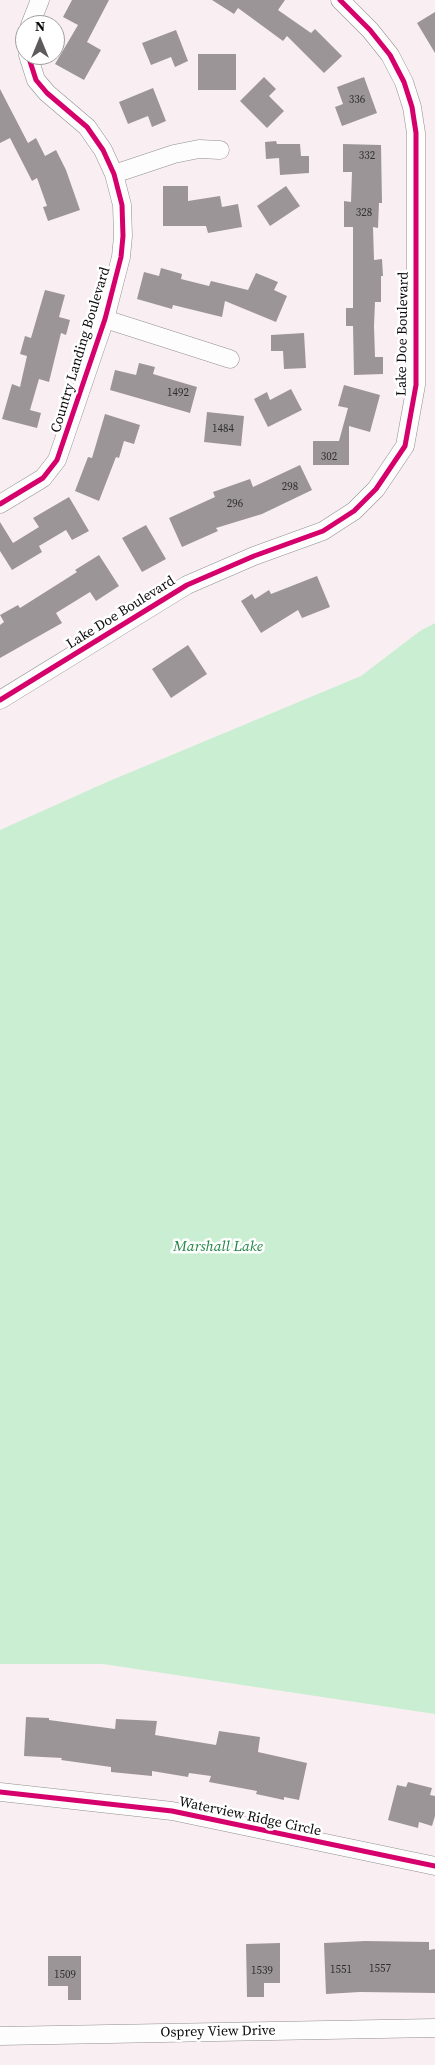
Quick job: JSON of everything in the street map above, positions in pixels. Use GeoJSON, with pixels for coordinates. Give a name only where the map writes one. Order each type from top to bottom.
{"type":"FeatureCollection","features":[{"type":"Feature","properties":{"kind":"street"},"geometry":{"type":"LineString","coordinates":[[34,15],[40,0]]}},
{"type":"Feature","properties":{"kind":"street","name":"Lake Doe Boulevard"},"geometry":{"type":"LineString","coordinates":[[0,700],[186,585],[254,556],[324,531],[354,511],[376,489],[405,446],[412,416],[416,385],[416,132],[412,107],[404,82],[390,55],[370,30],[340,0]]}},
{"type":"Feature","properties":{"kind":"street","name":"Country Landing Boulevard"},"geometry":{"type":"LineString","coordinates":[[0,504],[43,478],[56,460],[104,319],[121,256],[123,236],[122,205],[114,174],[103,150],[87,128],[47,93],[36,80],[31,65]]}},
{"type":"Feature","properties":{"kind":"street"},"geometry":{"type":"LineString","coordinates":[[114,174],[174,154],[198,149],[220,150]]}},
{"type":"Feature","properties":{"kind":"street"},"geometry":{"type":"LineString","coordinates":[[104,319],[230,359]]}},
{"type":"Feature","properties":{"kind":"street","name":"Waterview Ridge Circle"},"geometry":{"type":"LineString","coordinates":[[0,1792],[172,1811],[435,1866]]}},
{"type":"Feature","properties":{"kind":"street","name":"Osprey View Drive"},"geometry":{"type":"LineString","coordinates":[[0,2036],[435,2028]]}},
{"type":"Feature","properties":{"kind":"water","name":"Marshall Lake"},"geometry":{"type":"Polygon","coordinates":[[[435,623],[435,1714],[103,1664],[0,1664],[0,830],[107,782],[361,676],[420,631],[435,623]]]}},
{"type":"Feature","properties":{"kind":"building"},"geometry":{"type":"Polygon","coordinates":[[[72,0],[109,0],[87,42],[101,50],[84,80],[57,65],[65,65],[65,47],[78,25],[65,18],[64,15],[72,0]]]}},
{"type":"Feature","properties":{"kind":"building"},"geometry":{"type":"Polygon","coordinates":[[[212,0],[285,0],[278,10],[311,33],[315,29],[342,56],[324,73],[287,36],[283,41],[238,8],[234,14],[212,0]]]}},
{"type":"Feature","properties":{"kind":"building"},"geometry":{"type":"Polygon","coordinates":[[[435,12],[435,53],[417,23],[435,12]]]}},
{"type":"Feature","properties":{"kind":"building"},"geometry":{"type":"Polygon","coordinates":[[[176,30],[188,61],[175,67],[171,57],[151,65],[142,43],[176,30]]]}},
{"type":"Feature","properties":{"kind":"building"},"geometry":{"type":"Polygon","coordinates":[[[198,54],[236,54],[236,90],[198,90],[198,54]]]}},
{"type":"Feature","properties":{"kind":"building"},"geometry":{"type":"Polygon","coordinates":[[[264,77],[276,89],[269,96],[284,111],[267,128],[240,101],[264,77]]]}},
{"type":"Feature","properties":{"kind":"building"},"geometry":{"type":"Polygon","coordinates":[[[364,77],[377,113],[342,126],[335,107],[343,104],[337,87],[364,77]]]}},
{"type":"Feature","properties":{"kind":"building"},"geometry":{"type":"Polygon","coordinates":[[[153,88],[166,121],[152,127],[148,116],[128,124],[119,102],[153,88]]]}},
{"type":"Feature","properties":{"kind":"building"},"geometry":{"type":"Polygon","coordinates":[[[0,89],[28,143],[36,138],[45,156],[56,150],[66,170],[80,210],[48,221],[43,207],[47,206],[37,178],[32,181],[10,138],[0,143],[0,89]]]}},
{"type":"Feature","properties":{"kind":"building"},"geometry":{"type":"Polygon","coordinates":[[[276,141],[277,144],[300,144],[301,156],[309,156],[309,173],[280,175],[279,158],[266,159],[265,142],[276,141]]]}},
{"type":"Feature","properties":{"kind":"building"},"geometry":{"type":"Polygon","coordinates":[[[343,144],[381,145],[382,203],[379,203],[378,228],[373,227],[374,260],[382,259],[383,276],[381,276],[381,302],[375,302],[375,357],[383,357],[383,374],[354,375],[353,326],[346,326],[346,308],[353,308],[353,227],[344,227],[344,201],[351,202],[352,172],[343,172],[343,144]]]}},
{"type":"Feature","properties":{"kind":"building"},"geometry":{"type":"Polygon","coordinates":[[[163,186],[188,186],[188,201],[220,196],[222,207],[238,204],[242,227],[208,233],[206,226],[163,226],[163,186]]]}},
{"type":"Feature","properties":{"kind":"building"},"geometry":{"type":"Polygon","coordinates":[[[286,186],[300,206],[270,226],[257,206],[286,186]]]}},
{"type":"Feature","properties":{"kind":"building"},"geometry":{"type":"Polygon","coordinates":[[[161,268],[182,274],[181,279],[209,286],[211,281],[248,290],[256,273],[278,282],[274,290],[287,296],[276,322],[225,301],[222,317],[173,305],[172,309],[137,299],[144,272],[159,276],[161,268]]]}},
{"type":"Feature","properties":{"kind":"building"},"geometry":{"type":"Polygon","coordinates":[[[45,290],[65,295],[59,317],[70,320],[66,335],[61,333],[49,382],[39,379],[30,410],[41,413],[37,428],[2,419],[12,384],[20,387],[27,356],[20,354],[25,336],[31,338],[45,290]]]}},
{"type":"Feature","properties":{"kind":"building"},"geometry":{"type":"Polygon","coordinates":[[[304,333],[306,368],[284,369],[283,351],[271,351],[271,335],[304,333]]]}},
{"type":"Feature","properties":{"kind":"building"},"geometry":{"type":"Polygon","coordinates":[[[139,363],[155,367],[153,374],[197,387],[190,413],[110,390],[115,370],[136,375],[139,363]]]}},
{"type":"Feature","properties":{"kind":"building"},"geometry":{"type":"Polygon","coordinates":[[[344,385],[380,395],[370,432],[349,426],[349,465],[313,465],[313,441],[339,441],[348,408],[338,406],[344,385]]]}},
{"type":"Feature","properties":{"kind":"building"},"geometry":{"type":"Polygon","coordinates":[[[291,389],[302,410],[268,427],[254,399],[267,392],[270,400],[291,389]]]}},
{"type":"Feature","properties":{"kind":"building"},"geometry":{"type":"Polygon","coordinates":[[[207,412],[244,416],[241,446],[204,442],[207,412]]]}},
{"type":"Feature","properties":{"kind":"building"},"geometry":{"type":"Polygon","coordinates":[[[105,414],[140,425],[134,444],[124,441],[119,458],[116,457],[99,501],[75,491],[88,457],[92,458],[105,414]]]}},
{"type":"Feature","properties":{"kind":"building"},"geometry":{"type":"Polygon","coordinates":[[[300,465],[312,490],[262,514],[216,528],[218,531],[182,547],[169,518],[215,497],[213,492],[250,479],[253,487],[300,465]]]}},
{"type":"Feature","properties":{"kind":"building"},"geometry":{"type":"Polygon","coordinates":[[[69,497],[89,531],[72,540],[66,530],[39,546],[42,552],[12,570],[0,551],[0,522],[13,543],[39,527],[33,518],[69,497]]]}},
{"type":"Feature","properties":{"kind":"building"},"geometry":{"type":"Polygon","coordinates":[[[146,525],[166,559],[142,572],[122,538],[146,525]]]}},
{"type":"Feature","properties":{"kind":"building"},"geometry":{"type":"Polygon","coordinates":[[[99,555],[119,586],[96,601],[90,592],[56,613],[62,623],[0,658],[0,625],[4,622],[0,615],[18,605],[20,608],[77,572],[75,570],[99,555]]]}},
{"type":"Feature","properties":{"kind":"building"},"geometry":{"type":"Polygon","coordinates":[[[317,576],[330,607],[302,618],[298,610],[261,633],[241,601],[252,594],[255,599],[269,590],[271,594],[317,576]]]}},
{"type":"Feature","properties":{"kind":"building"},"geometry":{"type":"Polygon","coordinates":[[[188,645],[207,674],[171,698],[152,669],[188,645]]]}},
{"type":"Feature","properties":{"kind":"building"},"geometry":{"type":"Polygon","coordinates":[[[26,1717],[49,1718],[49,1720],[115,1729],[116,1719],[157,1721],[155,1735],[216,1745],[219,1731],[260,1737],[258,1752],[307,1763],[299,1800],[284,1797],[284,1800],[256,1794],[257,1791],[209,1782],[211,1776],[189,1773],[188,1777],[152,1771],[152,1776],[111,1772],[111,1767],[61,1760],[62,1758],[24,1756],[26,1717]]]}},
{"type":"Feature","properties":{"kind":"building"},"geometry":{"type":"Polygon","coordinates":[[[408,1782],[432,1788],[430,1795],[435,1796],[435,1816],[432,1826],[419,1822],[418,1828],[388,1820],[397,1785],[406,1787],[408,1782]]]}},
{"type":"Feature","properties":{"kind":"building"},"geometry":{"type":"Polygon","coordinates":[[[365,1941],[429,1942],[429,1950],[435,1949],[435,1993],[360,1992],[326,1994],[324,1943],[365,1941]]]}},
{"type":"Feature","properties":{"kind":"building"},"geometry":{"type":"Polygon","coordinates":[[[280,1943],[280,1983],[264,1983],[264,1997],[247,1997],[246,1944],[280,1943]]]}},
{"type":"Feature","properties":{"kind":"building"},"geometry":{"type":"Polygon","coordinates":[[[48,1956],[81,1956],[81,2000],[68,2000],[68,1986],[48,1986],[48,1956]]]}},
{"type":"Feature","properties":{"kind":"cycle path"},"geometry":{"type":"LineString","coordinates":[[0,700],[187,585],[254,556],[323,531],[354,511],[376,489],[405,446],[416,385],[416,133],[412,107],[404,82],[390,55],[370,30],[340,0]]}},
{"type":"Feature","properties":{"kind":"cycle path"},"geometry":{"type":"LineString","coordinates":[[0,504],[43,478],[57,460],[105,319],[121,257],[123,236],[122,205],[114,174],[103,150],[87,127],[47,93],[36,80],[31,65]]}},
{"type":"Feature","properties":{"kind":"cycle path"},"geometry":{"type":"LineString","coordinates":[[0,1792],[172,1811],[435,1866]]}}]}
